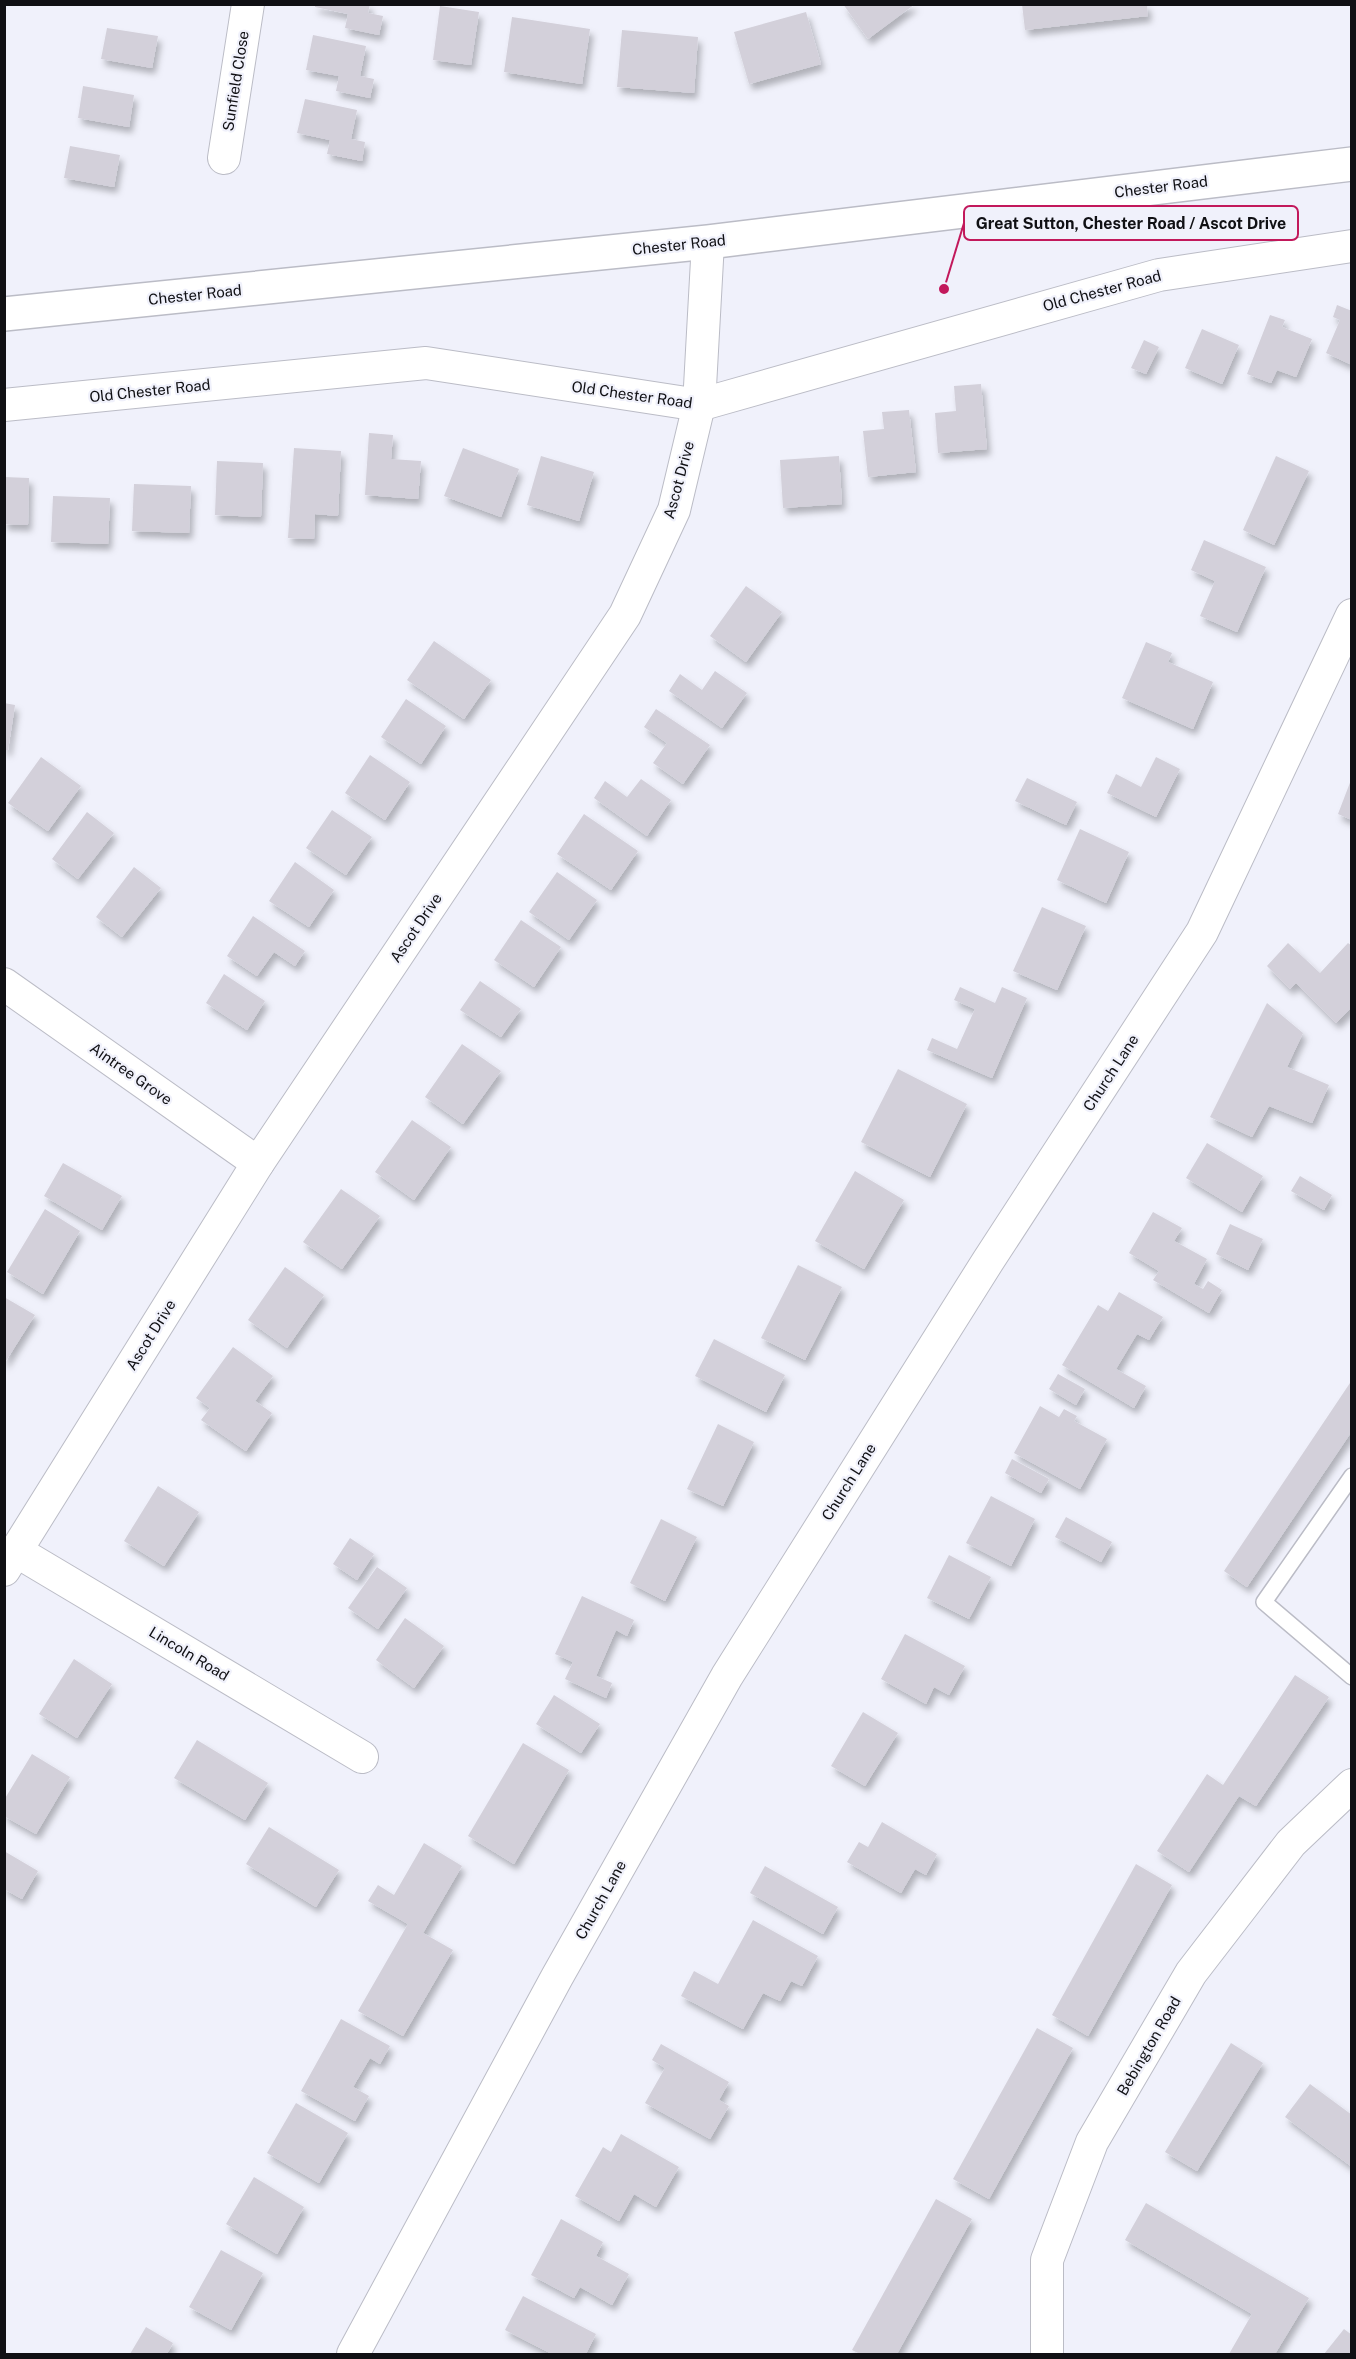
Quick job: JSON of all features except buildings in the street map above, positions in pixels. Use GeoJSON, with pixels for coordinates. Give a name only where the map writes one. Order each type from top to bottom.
{"type":"FeatureCollection","features":[{"type":"Feature","properties":{"kind":"main road","name":"Chester Road"},"geometry":{"type":"LineString","coordinates":[[4,314],[708,242],[1352,164]]}},
{"type":"Feature","properties":{"kind":"street","name":"Sunfield Close"},"geometry":{"type":"LineString","coordinates":[[224,158],[248,4]]}},
{"type":"Feature","properties":{"kind":"street","name":"Ascot Drive"},"geometry":{"type":"LineString","coordinates":[[10,1560],[258,1163],[625,615],[674,510],[699,405],[708,242]]}},
{"type":"Feature","properties":{"kind":"street","name":"Old Chester Road"},"geometry":{"type":"LineString","coordinates":[[4,405],[426,363],[699,405],[1159,275],[1352,246]]}},
{"type":"Feature","properties":{"kind":"street","name":"Church Lane"},"geometry":{"type":"LineString","coordinates":[[353,2355],[557,1977],[727,1676],[981,1272],[1202,932],[1352,615]]}},
{"type":"Feature","properties":{"kind":"street","name":"Aintree Grove"},"geometry":{"type":"LineString","coordinates":[[4,984],[258,1163]]}},
{"type":"Feature","properties":{"kind":"street","name":"Lincoln Road"},"geometry":{"type":"LineString","coordinates":[[10,1560],[362,1757]]}},
{"type":"Feature","properties":{"kind":"street","name":"Bebington Road"},"geometry":{"type":"LineString","coordinates":[[1047,2355],[1047,2260],[1092,2142],[1191,1973],[1291,1843],[1352,1785]]}},
{"type":"Feature","properties":{"kind":"lane"},"geometry":{"type":"LineString","coordinates":[[1352,1476],[1264,1602],[1352,1677]]}},
{"type":"Feature","properties":{"kind":"place","name":"Great Sutton, Chester Road / Ascot Drive"},"geometry":{"type":"Point","coordinates":[944,289]}}]}
